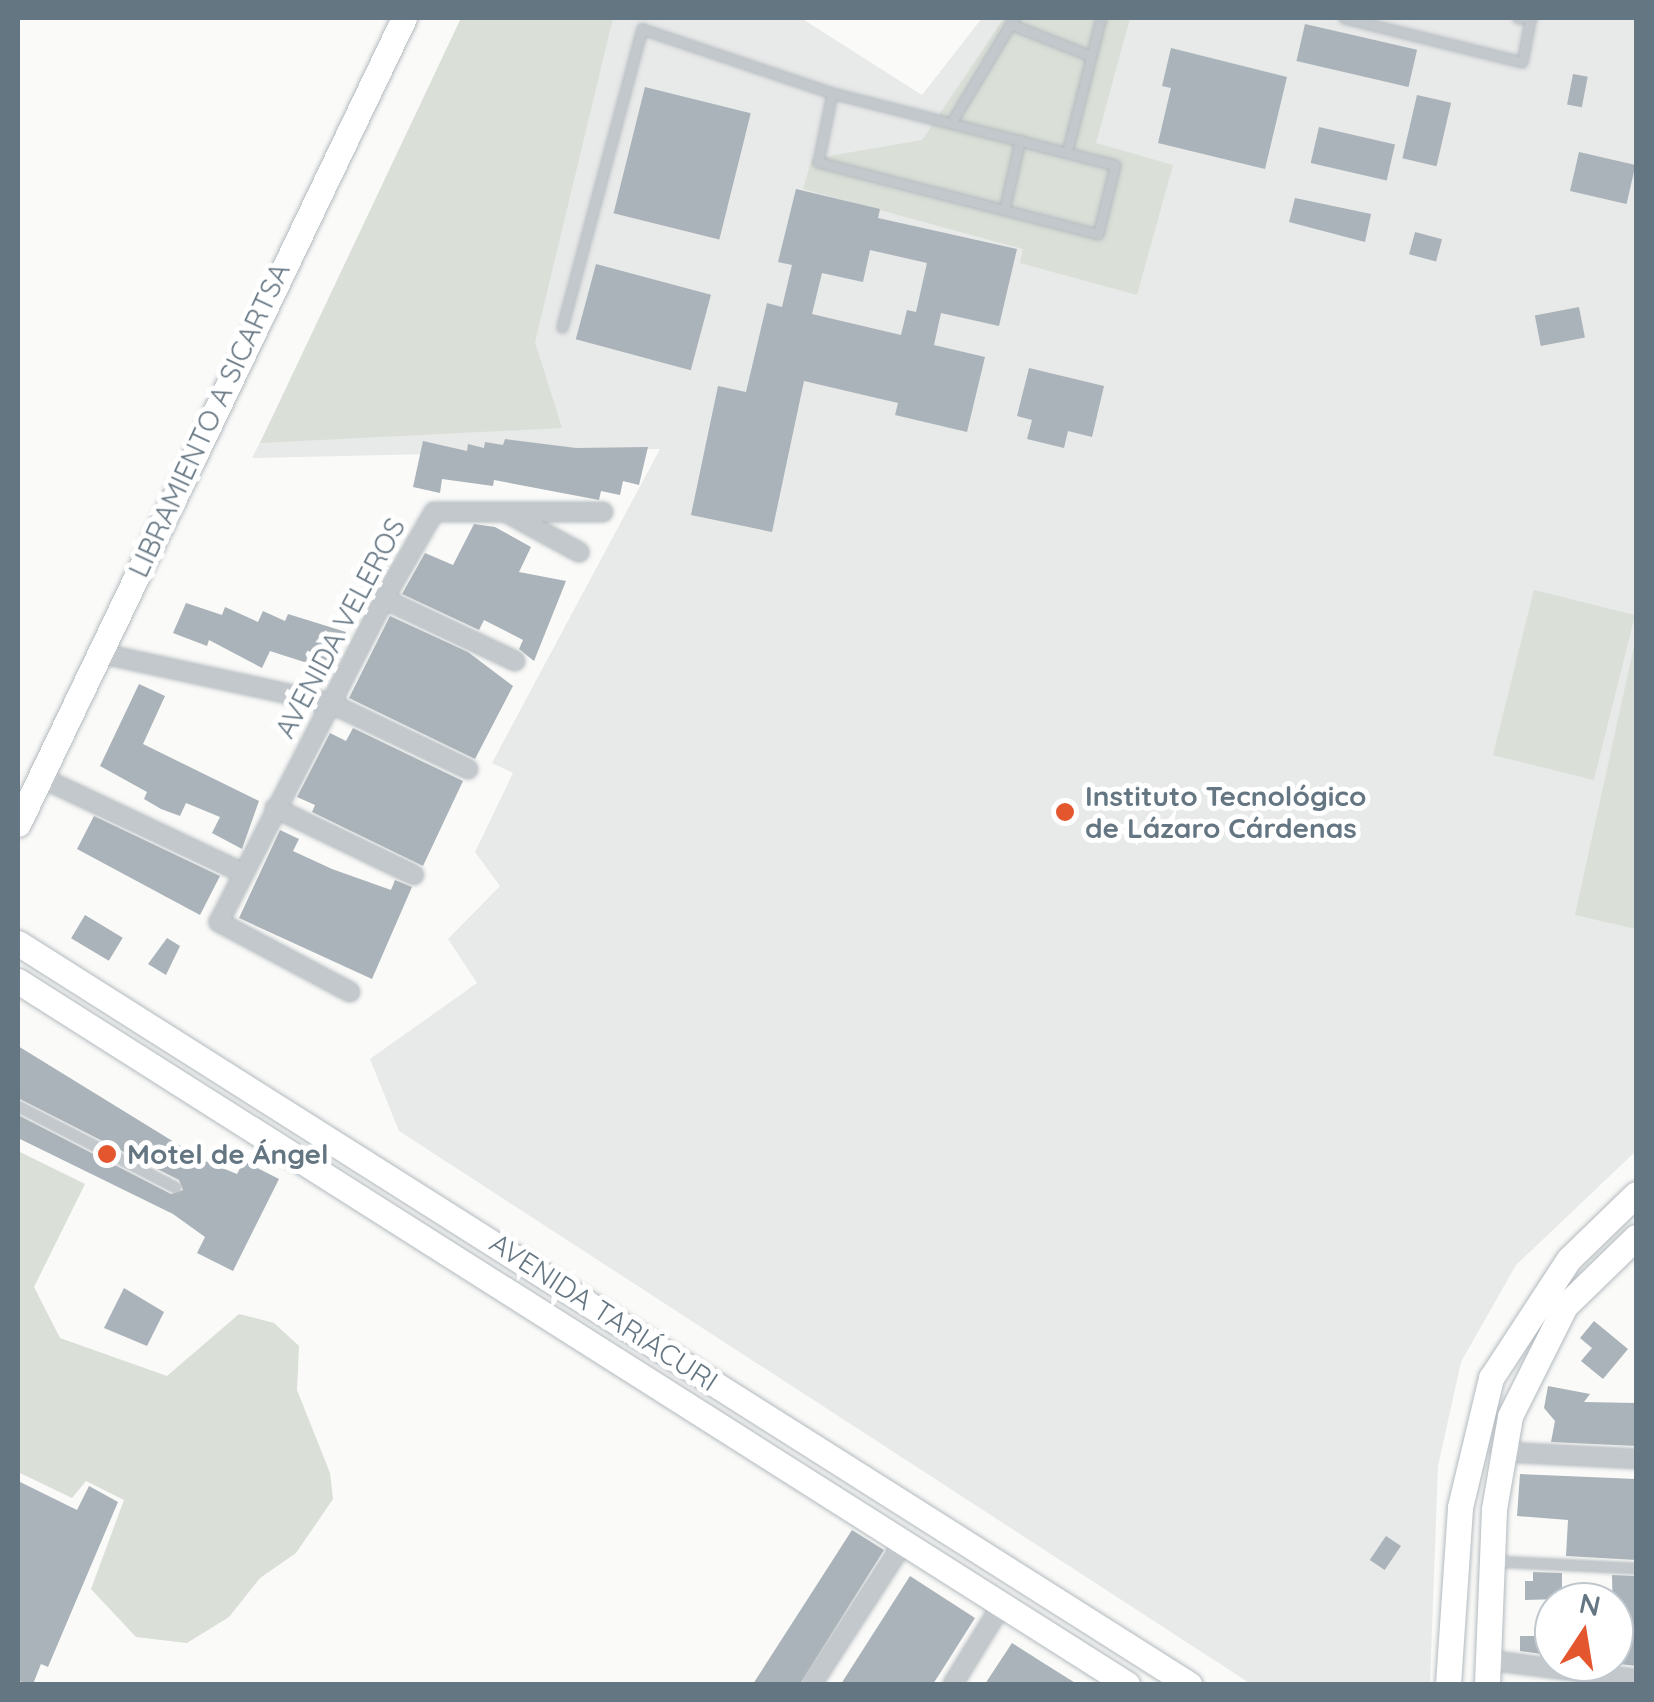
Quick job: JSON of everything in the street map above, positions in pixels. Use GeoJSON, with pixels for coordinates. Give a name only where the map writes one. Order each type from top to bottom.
{"type":"FeatureCollection","features":[{"type":"Feature","properties":{"kind":"street","name":"LIBRAMIENTO A SICARTSA"},"geometry":{"type":"LineString","coordinates":[[18,824],[404,18]]}},
{"type":"Feature","properties":{"kind":"street","name":"AVENIDA VELEROS"},"geometry":{"type":"LineString","coordinates":[[350,992],[219,922],[240,872],[434,512],[603,512]]}},
{"type":"Feature","properties":{"kind":"street"},"geometry":{"type":"LineString","coordinates":[[504,512],[579,552]]}},
{"type":"Feature","properties":{"kind":"street"},"geometry":{"type":"LineString","coordinates":[[384,599],[516,661]]}},
{"type":"Feature","properties":{"kind":"street"},"geometry":{"type":"LineString","coordinates":[[99,653],[330,703],[468,769]]}},
{"type":"Feature","properties":{"kind":"street"},"geometry":{"type":"LineString","coordinates":[[40,777],[240,872]]}},
{"type":"Feature","properties":{"kind":"street"},"geometry":{"type":"LineString","coordinates":[[275,808],[414,875]]}},
{"type":"Feature","properties":{"kind":"street","name":"AVENIDA TARIÁCURI"},"geometry":{"type":"LineString","coordinates":[[18,943],[335,1140],[1188,1684]]}},
{"type":"Feature","properties":{"kind":"street","name":"AVENIDA TARIÁCURI"},"geometry":{"type":"LineString","coordinates":[[18,982],[315,1174],[904,1542],[1109,1680]]}},
{"type":"Feature","properties":{"kind":"street"},"geometry":{"type":"LineString","coordinates":[[315,1174],[335,1140]]}},
{"type":"Feature","properties":{"kind":"street"},"geometry":{"type":"LineString","coordinates":[[1448,1684],[1460,1506],[1491,1378],[1569,1258],[1636,1194]]}},
{"type":"Feature","properties":{"kind":"street"},"geometry":{"type":"LineString","coordinates":[[1636,1237],[1566,1306],[1520,1394],[1500,1452],[1490,1561],[1488,1672],[1636,1679]]}},
{"type":"Feature","properties":{"kind":"street"},"geometry":{"type":"LineString","coordinates":[[1491,1378],[1520,1394]]}},
{"type":"Feature","properties":{"kind":"street"},"geometry":{"type":"LineString","coordinates":[[1500,1452],[1636,1458]]}},
{"type":"Feature","properties":{"kind":"street"},"geometry":{"type":"LineString","coordinates":[[812,1684],[904,1542]]}},
{"type":"Feature","properties":{"kind":"street"},"geometry":{"type":"LineString","coordinates":[[953,1684],[1001,1606]]}},
{"type":"Feature","properties":{"kind":"lane"},"geometry":{"type":"LineString","coordinates":[[562,327],[645,18]]}},
{"type":"Feature","properties":{"kind":"lane"},"geometry":{"type":"LineString","coordinates":[[1067,152],[1101,18]]}},
{"type":"Feature","properties":{"kind":"lane"},"geometry":{"type":"LineString","coordinates":[[1344,18],[1522,62],[1530,19],[1518,18]]}},
{"type":"Feature","properties":{"kind":"lane"},"geometry":{"type":"LineString","coordinates":[[951,123],[1012,21],[1092,56]]}},
{"type":"Feature","properties":{"kind":"lane"},"geometry":{"type":"LineString","coordinates":[[642,30],[832,93],[1115,165],[1098,234],[818,162],[832,93]]}},
{"type":"Feature","properties":{"kind":"lane"},"geometry":{"type":"LineString","coordinates":[[1004,210],[1020,140]]}},
{"type":"Feature","properties":{"kind":"lane"},"geometry":{"type":"LineString","coordinates":[[18,1106],[175,1186]]}},
{"type":"Feature","properties":{"kind":"lane"},"geometry":{"type":"LineString","coordinates":[[1490,1561],[1636,1568]]}},
{"type":"Feature","properties":{"kind":"shaded area"},"geometry":{"type":"Polygon","coordinates":[[[461,18],[613,18],[535,342],[562,428],[260,443],[461,18]]]}},
{"type":"Feature","properties":{"kind":"shaded area","name":"Instituto Tecnológico de Lázaro Cárdenas"},"geometry":{"type":"Polygon","coordinates":[[[473,18],[801,18],[922,95],[982,18],[1636,18],[1636,1151],[1516,1265],[1461,1362],[1438,1466],[1430,1684],[1251,1684],[399,1131],[370,1059],[477,983],[448,939],[500,886],[475,852],[513,773],[492,763],[660,449],[252,458],[473,18]]]}},
{"type":"Feature","properties":{"kind":"shaded area"},"geometry":{"type":"Polygon","coordinates":[[[1004,18],[1130,18],[1096,143],[1173,165],[1137,295],[1020,263],[1023,249],[803,189],[812,159],[922,140],[1004,18]]]}},
{"type":"Feature","properties":{"kind":"shaded area"},"geometry":{"type":"Polygon","coordinates":[[[1534,590],[1635,615],[1594,780],[1493,755],[1534,590]]]}},
{"type":"Feature","properties":{"kind":"shaded area"},"geometry":{"type":"Polygon","coordinates":[[[1636,637],[1636,929],[1575,915],[1636,637]]]}},
{"type":"Feature","properties":{"kind":"shaded area"},"geometry":{"type":"Polygon","coordinates":[[[18,1151],[85,1184],[34,1287],[60,1338],[167,1376],[239,1314],[274,1323],[299,1346],[297,1390],[330,1473],[333,1499],[296,1553],[260,1578],[229,1617],[187,1643],[136,1637],[91,1589],[124,1500],[86,1481],[72,1498],[18,1472],[18,1151]]]}},
{"type":"Feature","properties":{"kind":"building"},"geometry":{"type":"Polygon","coordinates":[[[1305,24],[1417,50],[1409,87],[1296,61],[1305,24]]]}},
{"type":"Feature","properties":{"kind":"building"},"geometry":{"type":"Polygon","coordinates":[[[1171,48],[1287,77],[1265,169],[1158,143],[1171,88],[1162,86],[1171,48]]]}},
{"type":"Feature","properties":{"kind":"building"},"geometry":{"type":"Polygon","coordinates":[[[1573,74],[1588,77],[1582,107],[1567,104],[1573,74]]]}},
{"type":"Feature","properties":{"kind":"building"},"geometry":{"type":"Polygon","coordinates":[[[645,87],[751,113],[719,240],[614,213],[645,87]]]}},
{"type":"Feature","properties":{"kind":"building"},"geometry":{"type":"Polygon","coordinates":[[[1417,95],[1451,103],[1436,166],[1402,158],[1417,95]]]}},
{"type":"Feature","properties":{"kind":"building"},"geometry":{"type":"Polygon","coordinates":[[[1319,127],[1395,145],[1387,181],[1311,163],[1319,127]]]}},
{"type":"Feature","properties":{"kind":"building"},"geometry":{"type":"Polygon","coordinates":[[[1579,152],[1636,165],[1627,204],[1570,191],[1579,152]]]}},
{"type":"Feature","properties":{"kind":"building"},"geometry":{"type":"Polygon","coordinates":[[[796,189],[880,209],[878,218],[1017,249],[999,326],[941,313],[934,345],[985,357],[967,432],[895,415],[898,403],[804,381],[772,532],[691,515],[718,386],[746,392],[767,303],[782,307],[792,265],[778,262],[796,189]],[[870,250],[863,282],[822,273],[812,314],[901,335],[907,310],[916,312],[927,263],[870,250]]]}},
{"type":"Feature","properties":{"kind":"building"},"geometry":{"type":"Polygon","coordinates":[[[1295,198],[1371,214],[1365,242],[1289,222],[1295,198]]]}},
{"type":"Feature","properties":{"kind":"building"},"geometry":{"type":"Polygon","coordinates":[[[1415,232],[1442,239],[1436,261],[1409,254],[1415,232]]]}},
{"type":"Feature","properties":{"kind":"building"},"geometry":{"type":"Polygon","coordinates":[[[596,264],[711,295],[691,370],[576,339],[596,264]]]}},
{"type":"Feature","properties":{"kind":"building"},"geometry":{"type":"Polygon","coordinates":[[[1579,307],[1585,337],[1541,346],[1535,316],[1579,307]]]}},
{"type":"Feature","properties":{"kind":"building"},"geometry":{"type":"Polygon","coordinates":[[[1029,368],[1104,386],[1092,437],[1068,431],[1064,448],[1027,439],[1032,420],[1017,416],[1029,368]]]}},
{"type":"Feature","properties":{"kind":"building"},"geometry":{"type":"Polygon","coordinates":[[[505,439],[576,448],[648,447],[639,485],[623,481],[620,495],[601,491],[599,500],[494,480],[493,486],[442,479],[440,493],[413,487],[423,441],[467,451],[468,444],[484,448],[485,442],[503,445],[505,439]]]}},
{"type":"Feature","properties":{"kind":"building"},"geometry":{"type":"Polygon","coordinates":[[[474,524],[495,527],[531,547],[519,572],[566,581],[534,661],[519,649],[523,640],[484,620],[479,630],[402,594],[425,553],[453,565],[474,524]]]}},
{"type":"Feature","properties":{"kind":"building"},"geometry":{"type":"Polygon","coordinates":[[[186,603],[222,615],[225,607],[258,622],[263,611],[285,621],[288,614],[346,632],[329,670],[270,651],[262,668],[209,640],[207,646],[173,633],[186,603]]]}},
{"type":"Feature","properties":{"kind":"building"},"geometry":{"type":"Polygon","coordinates":[[[390,616],[468,652],[513,686],[475,759],[349,698],[390,616]]]}},
{"type":"Feature","properties":{"kind":"building"},"geometry":{"type":"Polygon","coordinates":[[[139,684],[165,696],[143,744],[259,801],[242,849],[212,833],[220,817],[186,803],[180,816],[161,809],[144,799],[147,792],[100,766],[139,684]]]}},
{"type":"Feature","properties":{"kind":"building"},"geometry":{"type":"Polygon","coordinates":[[[353,728],[463,781],[423,866],[312,812],[315,805],[297,797],[330,733],[346,741],[353,728]]]}},
{"type":"Feature","properties":{"kind":"building"},"geometry":{"type":"Polygon","coordinates":[[[94,816],[220,876],[200,915],[77,849],[94,816]]]}},
{"type":"Feature","properties":{"kind":"building"},"geometry":{"type":"Polygon","coordinates":[[[280,830],[299,839],[293,851],[332,869],[391,890],[395,880],[412,887],[372,979],[239,918],[280,830]]]}},
{"type":"Feature","properties":{"kind":"building"},"geometry":{"type":"Polygon","coordinates":[[[85,915],[123,938],[109,961],[71,938],[85,915]]]}},
{"type":"Feature","properties":{"kind":"building"},"geometry":{"type":"Polygon","coordinates":[[[167,938],[180,946],[166,975],[148,964],[167,938]]]}},
{"type":"Feature","properties":{"kind":"building"},"geometry":{"type":"Polygon","coordinates":[[[18,1046],[205,1161],[237,1174],[244,1161],[279,1179],[233,1271],[197,1253],[205,1237],[173,1214],[18,1138],[18,1115],[171,1194],[183,1190],[179,1180],[18,1098],[18,1046]]]}},
{"type":"Feature","properties":{"kind":"building"},"geometry":{"type":"Polygon","coordinates":[[[124,1288],[164,1312],[147,1346],[104,1328],[124,1288]]]}},
{"type":"Feature","properties":{"kind":"building"},"geometry":{"type":"Polygon","coordinates":[[[1594,1321],[1628,1349],[1603,1379],[1581,1361],[1592,1348],[1580,1338],[1594,1321]]]}},
{"type":"Feature","properties":{"kind":"building"},"geometry":{"type":"Polygon","coordinates":[[[1548,1386],[1590,1394],[1584,1402],[1636,1403],[1636,1446],[1551,1442],[1555,1421],[1544,1408],[1548,1386]]]}},
{"type":"Feature","properties":{"kind":"building"},"geometry":{"type":"Polygon","coordinates":[[[1520,1474],[1636,1479],[1636,1560],[1566,1556],[1568,1520],[1517,1516],[1520,1474]]]}},
{"type":"Feature","properties":{"kind":"building"},"geometry":{"type":"Polygon","coordinates":[[[18,1481],[77,1510],[89,1486],[118,1502],[48,1667],[41,1664],[33,1684],[18,1681],[18,1481]]]}},
{"type":"Feature","properties":{"kind":"building"},"geometry":{"type":"Polygon","coordinates":[[[852,1530],[884,1550],[800,1684],[753,1684],[852,1530]]]}},
{"type":"Feature","properties":{"kind":"building"},"geometry":{"type":"Polygon","coordinates":[[[1386,1536],[1401,1546],[1385,1570],[1370,1560],[1386,1536]]]}},
{"type":"Feature","properties":{"kind":"building"},"geometry":{"type":"Polygon","coordinates":[[[1533,1572],[1562,1573],[1562,1582],[1534,1582],[1534,1600],[1525,1600],[1525,1581],[1533,1581],[1533,1572]]]}},
{"type":"Feature","properties":{"kind":"building"},"geometry":{"type":"Polygon","coordinates":[[[1612,1575],[1636,1576],[1636,1666],[1634,1582],[1612,1582],[1612,1575]]]}},
{"type":"Feature","properties":{"kind":"building"},"geometry":{"type":"Polygon","coordinates":[[[910,1576],[975,1618],[944,1667],[933,1684],[841,1684],[910,1576]]]}},
{"type":"Feature","properties":{"kind":"building"},"geometry":{"type":"Polygon","coordinates":[[[1520,1636],[1534,1636],[1534,1653],[1520,1651],[1520,1636]]]}},
{"type":"Feature","properties":{"kind":"building"},"geometry":{"type":"Polygon","coordinates":[[[1012,1643],[1045,1664],[1077,1684],[985,1684],[1012,1643]]]}},
{"type":"Feature","properties":{"kind":"place","name":"Instituto Tecnológico de Lázaro Cárdenas"},"geometry":{"type":"Point","coordinates":[1065,812]}},
{"type":"Feature","properties":{"kind":"place","name":"Motel de Ángel"},"geometry":{"type":"Point","coordinates":[107,1154]}}]}
